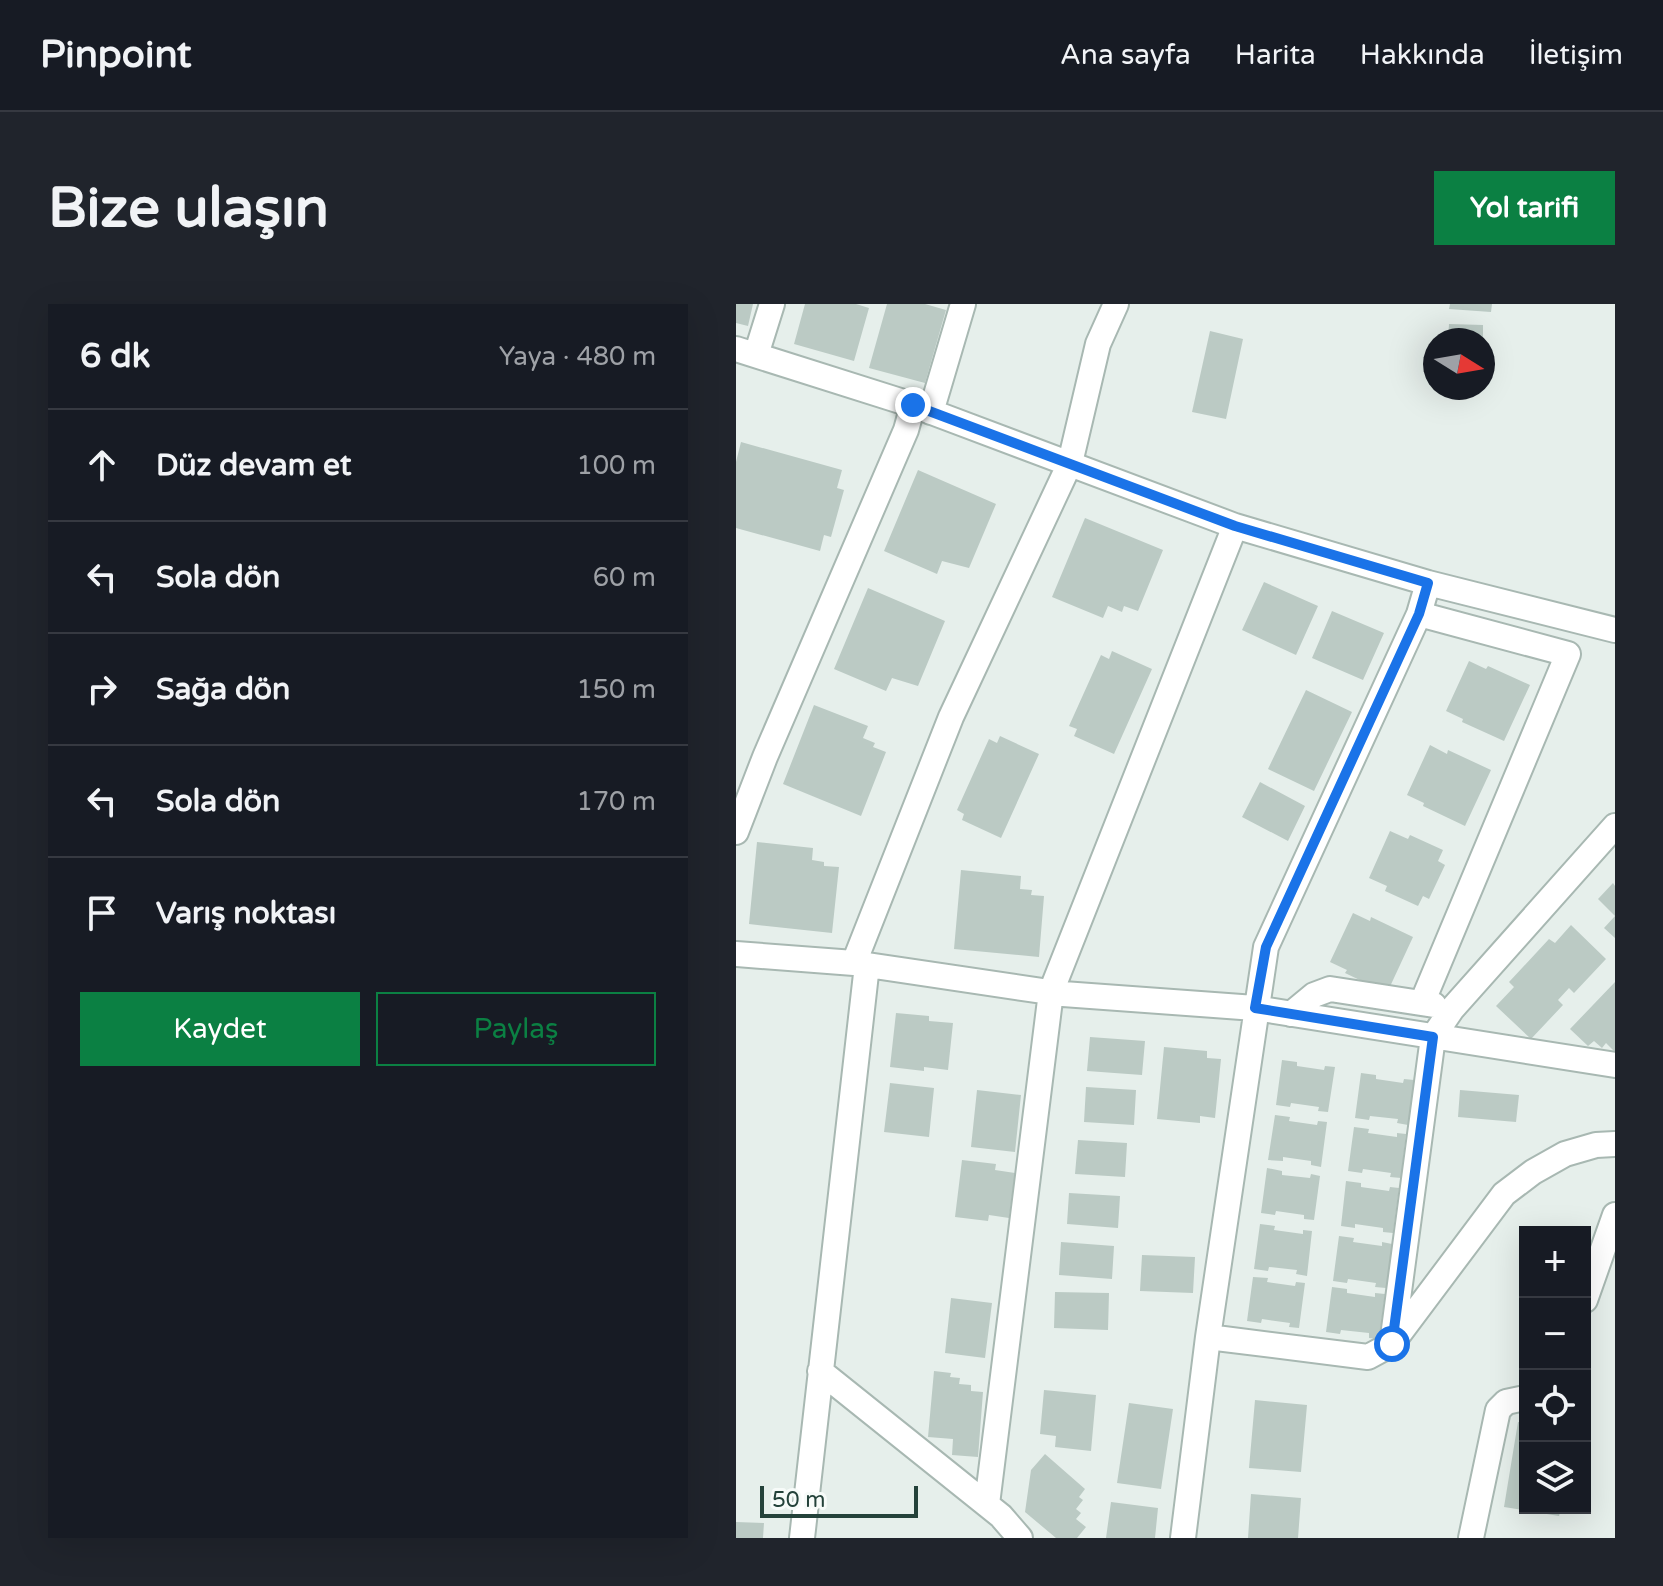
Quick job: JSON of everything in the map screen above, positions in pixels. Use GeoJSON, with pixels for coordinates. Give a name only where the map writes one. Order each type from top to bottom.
{"type":"FeatureCollection","features":[{"type":"Feature","properties":{"kind":"street"},"geometry":{"type":"LineString","coordinates":[[772,304],[746,352],[922,409],[1235,526],[1428,583],[1615,630]]}},
{"type":"Feature","properties":{"kind":"street"},"geometry":{"type":"LineString","coordinates":[[736,832],[771,743],[906,430],[922,409],[963,304]]}},
{"type":"Feature","properties":{"kind":"street"},"geometry":{"type":"LineString","coordinates":[[802,1538],[860,964],[951,717],[1070,463],[1098,344],[1116,304]]}},
{"type":"Feature","properties":{"kind":"street"},"geometry":{"type":"LineString","coordinates":[[987,1504],[1051,992],[1235,526]]}},
{"type":"Feature","properties":{"kind":"street"},"geometry":{"type":"LineString","coordinates":[[1183,1538],[1208,1337],[1266,947],[1419,614],[1428,583]]}},
{"type":"Feature","properties":{"kind":"street"},"geometry":{"type":"LineString","coordinates":[[1419,614],[1568,654],[1422,1003]]}},
{"type":"Feature","properties":{"kind":"street"},"geometry":{"type":"LineString","coordinates":[[1392,1344],[1433,1037],[1452,1009],[1615,826]]}},
{"type":"Feature","properties":{"kind":"street"},"geometry":{"type":"LineString","coordinates":[[736,954],[860,964],[1051,992],[1255,1008],[1615,1065]]}},
{"type":"Feature","properties":{"kind":"street"},"geometry":{"type":"LineString","coordinates":[[1291,1014],[1314,995],[1330,989],[1452,1009]]}},
{"type":"Feature","properties":{"kind":"street"},"geometry":{"type":"LineString","coordinates":[[1208,1337],[1368,1357],[1392,1344],[1504,1194],[1533,1172],[1565,1154],[1596,1145],[1615,1144]]}},
{"type":"Feature","properties":{"kind":"street"},"geometry":{"type":"LineString","coordinates":[[1586,1298],[1615,1215]]}},
{"type":"Feature","properties":{"kind":"street"},"geometry":{"type":"LineString","coordinates":[[820,1371],[987,1504],[1020,1538]]}},
{"type":"Feature","properties":{"kind":"street"},"geometry":{"type":"LineString","coordinates":[[1471,1538],[1498,1410],[1506,1402],[1519,1399]]}},
{"type":"Feature","properties":{"kind":"building"},"geometry":{"type":"Polygon","coordinates":[[[736,304],[753,304],[748,326],[736,323],[736,304]]]}},
{"type":"Feature","properties":{"kind":"building"},"geometry":{"type":"Polygon","coordinates":[[[805,304],[856,304],[869,308],[854,361],[794,344],[805,304]]]}},
{"type":"Feature","properties":{"kind":"building"},"geometry":{"type":"Polygon","coordinates":[[[887,304],[925,304],[946,310],[925,383],[869,368],[887,304]]]}},
{"type":"Feature","properties":{"kind":"building"},"geometry":{"type":"Polygon","coordinates":[[[1450,304],[1492,304],[1491,312],[1449,309],[1450,304]]]}},
{"type":"Feature","properties":{"kind":"building"},"geometry":{"type":"Polygon","coordinates":[[[1449,324],[1483,325],[1483,328],[1449,328],[1449,324]]]}},
{"type":"Feature","properties":{"kind":"building"},"geometry":{"type":"Polygon","coordinates":[[[1210,331],[1243,339],[1226,419],[1192,412],[1210,331]]]}},
{"type":"Feature","properties":{"kind":"building"},"geometry":{"type":"Polygon","coordinates":[[[741,442],[842,470],[837,488],[844,490],[831,537],[824,535],[820,551],[736,528],[736,462],[741,442]]]}},
{"type":"Feature","properties":{"kind":"building"},"geometry":{"type":"Polygon","coordinates":[[[918,470],[996,504],[969,568],[942,561],[937,574],[884,551],[918,470]]]}},
{"type":"Feature","properties":{"kind":"building"},"geometry":{"type":"Polygon","coordinates":[[[1085,518],[1163,550],[1138,611],[1124,606],[1122,612],[1108,606],[1103,618],[1052,597],[1085,518]]]}},
{"type":"Feature","properties":{"kind":"building"},"geometry":{"type":"Polygon","coordinates":[[[1264,582],[1318,606],[1296,655],[1242,630],[1264,582]]]}},
{"type":"Feature","properties":{"kind":"building"},"geometry":{"type":"Polygon","coordinates":[[[868,588],[945,621],[918,686],[892,678],[886,691],[834,669],[868,588]]]}},
{"type":"Feature","properties":{"kind":"building"},"geometry":{"type":"Polygon","coordinates":[[[1332,611],[1384,633],[1363,680],[1312,658],[1332,611]]]}},
{"type":"Feature","properties":{"kind":"building"},"geometry":{"type":"Polygon","coordinates":[[[1112,651],[1152,669],[1114,754],[1074,736],[1077,729],[1069,726],[1101,655],[1109,659],[1112,651]]]}},
{"type":"Feature","properties":{"kind":"building"},"geometry":{"type":"Polygon","coordinates":[[[1469,661],[1530,685],[1504,741],[1462,722],[1463,719],[1446,711],[1469,661]]]}},
{"type":"Feature","properties":{"kind":"building"},"geometry":{"type":"Polygon","coordinates":[[[1306,690],[1352,712],[1314,791],[1268,769],[1306,690]]]}},
{"type":"Feature","properties":{"kind":"building"},"geometry":{"type":"Polygon","coordinates":[[[814,705],[868,726],[863,738],[875,743],[873,747],[886,752],[861,816],[783,784],[814,705]]]}},
{"type":"Feature","properties":{"kind":"building"},"geometry":{"type":"Polygon","coordinates":[[[1000,736],[1039,754],[1001,838],[962,820],[964,814],[957,810],[989,739],[997,743],[1000,736]]]}},
{"type":"Feature","properties":{"kind":"building"},"geometry":{"type":"Polygon","coordinates":[[[1430,745],[1491,770],[1465,826],[1407,795],[1430,745]]]}},
{"type":"Feature","properties":{"kind":"building"},"geometry":{"type":"Polygon","coordinates":[[[1260,782],[1305,806],[1288,841],[1242,817],[1260,782]]]}},
{"type":"Feature","properties":{"kind":"building"},"geometry":{"type":"Polygon","coordinates":[[[1390,831],[1408,839],[1410,835],[1443,850],[1438,861],[1445,865],[1429,899],[1423,896],[1418,906],[1385,891],[1387,886],[1369,878],[1390,831]]]}},
{"type":"Feature","properties":{"kind":"building"},"geometry":{"type":"Polygon","coordinates":[[[757,842],[813,848],[812,860],[824,862],[824,866],[839,867],[832,933],[749,924],[757,842]]]}},
{"type":"Feature","properties":{"kind":"building"},"geometry":{"type":"Polygon","coordinates":[[[961,870],[1021,876],[1020,889],[1032,890],[1031,895],[1044,896],[1039,957],[954,949],[961,870]]]}},
{"type":"Feature","properties":{"kind":"building"},"geometry":{"type":"Polygon","coordinates":[[[1613,883],[1615,886],[1615,916],[1598,899],[1613,883]]]}},
{"type":"Feature","properties":{"kind":"building"},"geometry":{"type":"Polygon","coordinates":[[[1353,913],[1370,921],[1371,917],[1413,937],[1387,993],[1345,973],[1347,970],[1330,962],[1353,913]]]}},
{"type":"Feature","properties":{"kind":"building"},"geometry":{"type":"Polygon","coordinates":[[[1615,916],[1615,938],[1604,928],[1615,916]]]}},
{"type":"Feature","properties":{"kind":"building"},"geometry":{"type":"Polygon","coordinates":[[[1571,925],[1606,959],[1574,993],[1569,988],[1558,1000],[1563,1005],[1531,1039],[1496,1006],[1514,987],[1509,982],[1549,939],[1555,943],[1571,925]]]}},
{"type":"Feature","properties":{"kind":"building"},"geometry":{"type":"Polygon","coordinates":[[[1615,982],[1615,1052],[1606,1043],[1602,1048],[1594,1041],[1588,1046],[1570,1029],[1615,982]]]}},
{"type":"Feature","properties":{"kind":"building"},"geometry":{"type":"Polygon","coordinates":[[[896,1013],[929,1016],[929,1021],[953,1023],[948,1070],[890,1067],[896,1013]]]}},
{"type":"Feature","properties":{"kind":"building"},"geometry":{"type":"Polygon","coordinates":[[[1090,1037],[1145,1041],[1142,1075],[1087,1071],[1090,1037]]]}},
{"type":"Feature","properties":{"kind":"building"},"geometry":{"type":"Polygon","coordinates":[[[1164,1047],[1207,1051],[1207,1058],[1221,1059],[1215,1118],[1200,1116],[1200,1123],[1157,1119],[1164,1047]]]}},
{"type":"Feature","properties":{"kind":"building"},"geometry":{"type":"Polygon","coordinates":[[[1282,1060],[1324,1070],[1325,1066],[1335,1067],[1328,1112],[1318,1111],[1319,1107],[1291,1103],[1290,1107],[1276,1105],[1282,1060]]]}},
{"type":"Feature","properties":{"kind":"building"},"geometry":{"type":"Polygon","coordinates":[[[1361,1073],[1403,1083],[1404,1079],[1414,1080],[1408,1125],[1397,1123],[1398,1119],[1355,1118],[1361,1073]]]}},
{"type":"Feature","properties":{"kind":"building"},"geometry":{"type":"Polygon","coordinates":[[[890,1083],[934,1088],[929,1137],[884,1132],[890,1083]]]}},
{"type":"Feature","properties":{"kind":"building"},"geometry":{"type":"Polygon","coordinates":[[[1086,1087],[1136,1090],[1134,1125],[1084,1122],[1086,1087]]]}},
{"type":"Feature","properties":{"kind":"building"},"geometry":{"type":"Polygon","coordinates":[[[977,1090],[1021,1095],[1015,1152],[971,1147],[977,1090]]]}},
{"type":"Feature","properties":{"kind":"building"},"geometry":{"type":"Polygon","coordinates":[[[1460,1090],[1519,1095],[1516,1122],[1458,1117],[1460,1090]]]}},
{"type":"Feature","properties":{"kind":"building"},"geometry":{"type":"Polygon","coordinates":[[[1275,1115],[1290,1117],[1289,1121],[1317,1125],[1318,1121],[1327,1122],[1321,1167],[1311,1165],[1311,1161],[1283,1157],[1283,1161],[1268,1160],[1275,1115]]]}},
{"type":"Feature","properties":{"kind":"building"},"geometry":{"type":"Polygon","coordinates":[[[1354,1127],[1369,1129],[1368,1133],[1397,1137],[1397,1133],[1406,1134],[1401,1178],[1390,1177],[1391,1173],[1363,1169],[1362,1173],[1348,1171],[1354,1127]]]}},
{"type":"Feature","properties":{"kind":"building"},"geometry":{"type":"Polygon","coordinates":[[[1078,1140],[1127,1143],[1125,1177],[1075,1174],[1078,1140]]]}},
{"type":"Feature","properties":{"kind":"building"},"geometry":{"type":"Polygon","coordinates":[[[962,1160],[996,1164],[995,1170],[1015,1173],[1009,1218],[989,1215],[988,1221],[955,1217],[962,1160]]]}},
{"type":"Feature","properties":{"kind":"building"},"geometry":{"type":"Polygon","coordinates":[[[1267,1168],[1282,1171],[1282,1175],[1320,1176],[1314,1220],[1304,1219],[1304,1215],[1276,1211],[1275,1215],[1261,1213],[1267,1168]]]}},
{"type":"Feature","properties":{"kind":"building"},"geometry":{"type":"Polygon","coordinates":[[[1346,1181],[1361,1183],[1361,1187],[1389,1191],[1390,1187],[1399,1188],[1393,1233],[1383,1232],[1383,1228],[1355,1224],[1355,1228],[1341,1226],[1346,1181]]]}},
{"type":"Feature","properties":{"kind":"building"},"geometry":{"type":"Polygon","coordinates":[[[1069,1193],[1120,1196],[1118,1228],[1067,1224],[1069,1193]]]}},
{"type":"Feature","properties":{"kind":"building"},"geometry":{"type":"Polygon","coordinates":[[[1260,1224],[1275,1226],[1274,1230],[1303,1234],[1303,1230],[1312,1231],[1307,1276],[1296,1274],[1297,1270],[1254,1269],[1260,1224]]]}},
{"type":"Feature","properties":{"kind":"building"},"geometry":{"type":"Polygon","coordinates":[[[1339,1236],[1354,1238],[1353,1242],[1382,1246],[1382,1242],[1392,1244],[1386,1288],[1375,1287],[1376,1283],[1348,1279],[1347,1283],[1333,1281],[1339,1236]]]}},
{"type":"Feature","properties":{"kind":"building"},"geometry":{"type":"Polygon","coordinates":[[[1061,1242],[1114,1246],[1112,1279],[1059,1275],[1061,1242]]]}},
{"type":"Feature","properties":{"kind":"building"},"geometry":{"type":"Polygon","coordinates":[[[1142,1255],[1195,1257],[1193,1293],[1140,1291],[1142,1255]]]}},
{"type":"Feature","properties":{"kind":"building"},"geometry":{"type":"Polygon","coordinates":[[[1253,1277],[1295,1286],[1296,1282],[1305,1283],[1299,1328],[1289,1327],[1290,1323],[1262,1319],[1261,1323],[1247,1321],[1253,1277]]]}},
{"type":"Feature","properties":{"kind":"building"},"geometry":{"type":"Polygon","coordinates":[[[1332,1287],[1347,1289],[1347,1293],[1375,1297],[1375,1293],[1385,1294],[1379,1339],[1369,1338],[1369,1333],[1326,1332],[1332,1287]]]}},
{"type":"Feature","properties":{"kind":"building"},"geometry":{"type":"Polygon","coordinates":[[[1055,1292],[1109,1293],[1108,1330],[1054,1328],[1055,1292]]]}},
{"type":"Feature","properties":{"kind":"building"},"geometry":{"type":"Polygon","coordinates":[[[951,1298],[992,1303],[985,1358],[945,1353],[951,1298]]]}},
{"type":"Feature","properties":{"kind":"building"},"geometry":{"type":"Polygon","coordinates":[[[934,1371],[951,1373],[950,1377],[960,1378],[959,1384],[971,1385],[971,1391],[983,1392],[978,1457],[952,1455],[953,1439],[928,1437],[934,1371]]]}},
{"type":"Feature","properties":{"kind":"building"},"geometry":{"type":"Polygon","coordinates":[[[1044,1390],[1096,1395],[1091,1451],[1055,1447],[1056,1436],[1040,1434],[1044,1390]]]}},
{"type":"Feature","properties":{"kind":"building"},"geometry":{"type":"Polygon","coordinates":[[[1255,1400],[1307,1405],[1301,1472],[1249,1468],[1255,1400]]]}},
{"type":"Feature","properties":{"kind":"building"},"geometry":{"type":"Polygon","coordinates":[[[1129,1403],[1173,1409],[1161,1489],[1117,1483],[1129,1403]]]}},
{"type":"Feature","properties":{"kind":"building"},"geometry":{"type":"Polygon","coordinates":[[[1518,1422],[1519,1422],[1519,1509],[1504,1507],[1518,1422]]]}},
{"type":"Feature","properties":{"kind":"building"},"geometry":{"type":"Polygon","coordinates":[[[1045,1454],[1085,1489],[1079,1497],[1083,1500],[1076,1509],[1081,1513],[1076,1519],[1086,1527],[1077,1538],[1056,1538],[1025,1512],[1031,1470],[1045,1454]]]}},
{"type":"Feature","properties":{"kind":"building"},"geometry":{"type":"Polygon","coordinates":[[[1251,1494],[1301,1498],[1298,1538],[1248,1538],[1251,1494]]]}},
{"type":"Feature","properties":{"kind":"building"},"geometry":{"type":"Polygon","coordinates":[[[1111,1502],[1158,1508],[1155,1538],[1106,1538],[1111,1502]]]}},
{"type":"Feature","properties":{"kind":"building"},"geometry":{"type":"Polygon","coordinates":[[[736,1522],[764,1523],[763,1538],[736,1538],[736,1522]]]}},
{"type":"Feature","properties":{"kind":"route"},"geometry":{"type":"LineString","coordinates":[[913,405],[1235,526],[1428,583],[1419,614],[1266,947],[1255,1008],[1433,1037],[1392,1344]]}}]}
